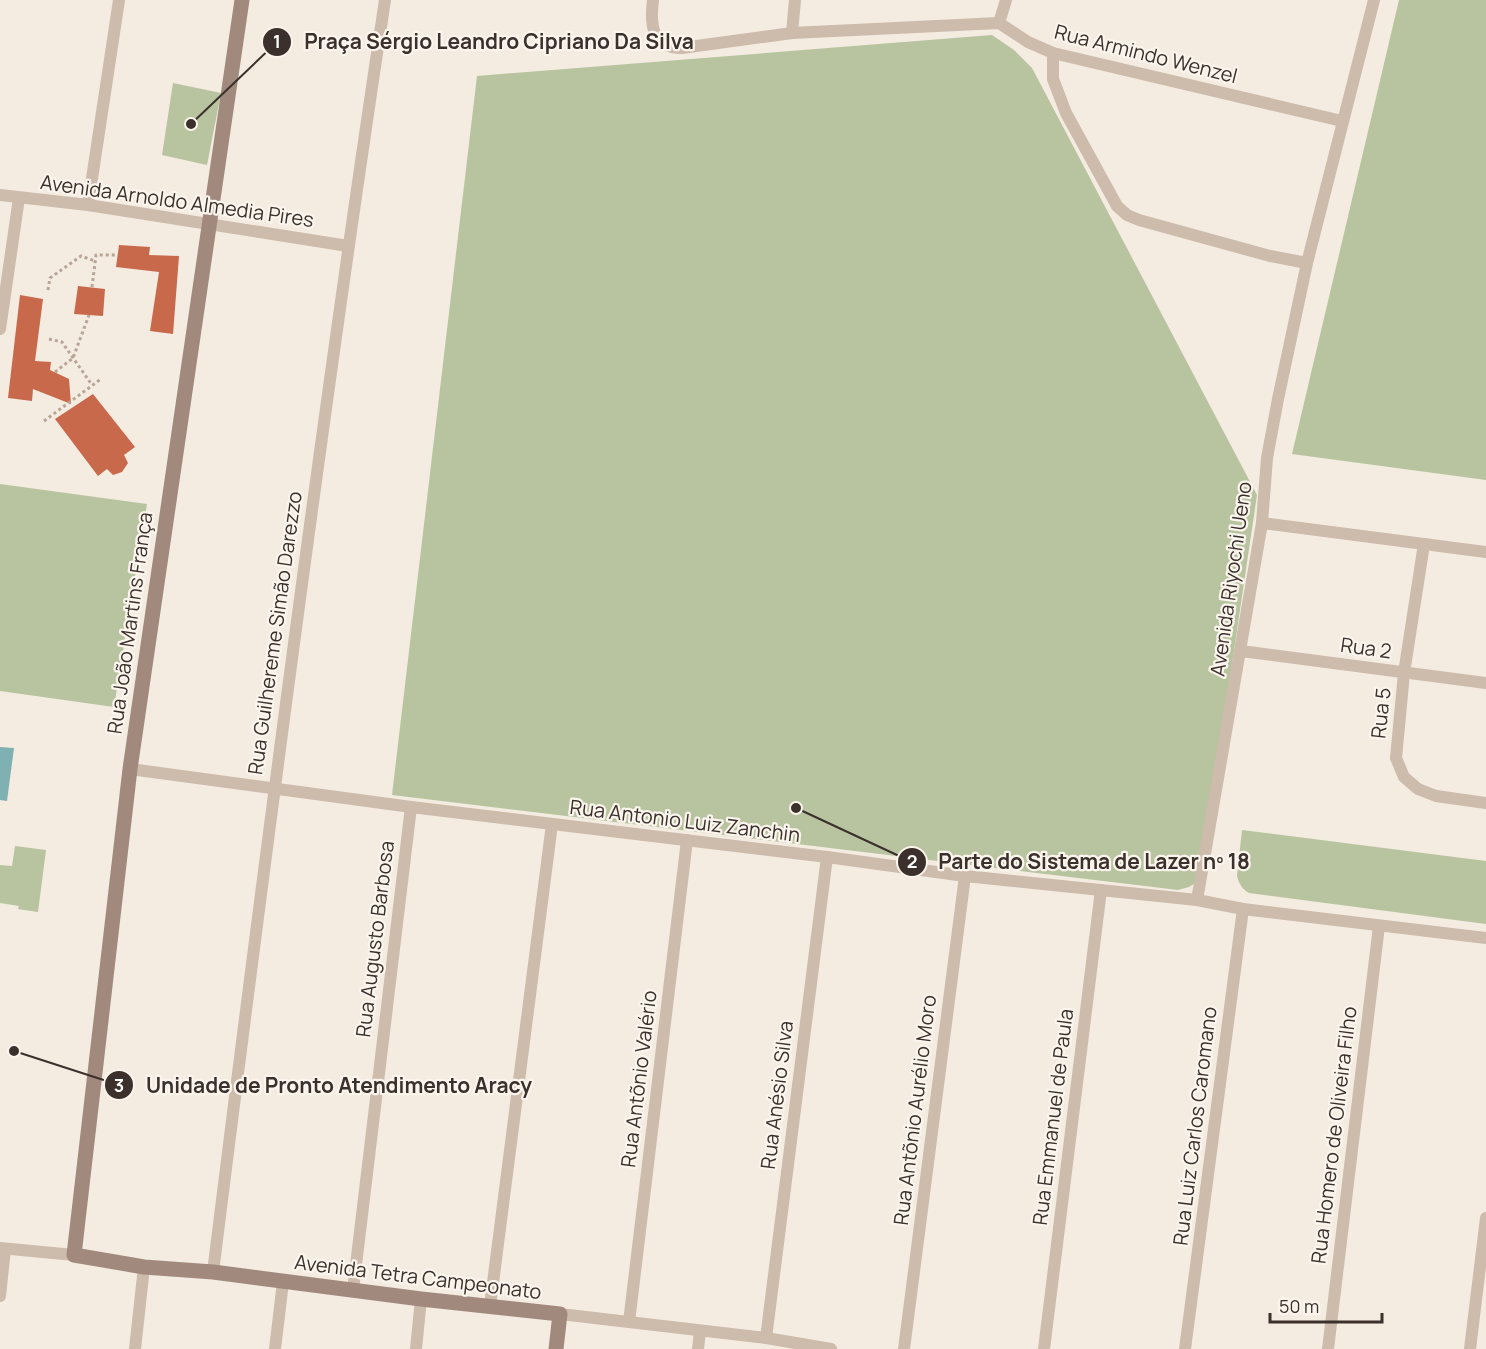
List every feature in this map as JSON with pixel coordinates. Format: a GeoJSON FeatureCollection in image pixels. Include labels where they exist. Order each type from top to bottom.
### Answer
{"type":"FeatureCollection","features":[{"type":"Feature","properties":{"kind":"main road","name":"Rua João Martins França"},"geometry":{"type":"LineString","coordinates":[[74,1255],[130,769],[242,0]]}},
{"type":"Feature","properties":{"kind":"main road","name":"Avenida Tetra Campeonato"},"geometry":{"type":"LineString","coordinates":[[74,1255],[144,1267],[213,1272],[421,1299],[560,1314]]}},
{"type":"Feature","properties":{"kind":"main road"},"geometry":{"type":"LineString","coordinates":[[556,1349],[560,1314]]}},
{"type":"Feature","properties":{"kind":"street"},"geometry":{"type":"LineString","coordinates":[[88,205],[119,0]]}},
{"type":"Feature","properties":{"kind":"street","name":"Rua Guilhereme Simão Darezzo"},"geometry":{"type":"LineString","coordinates":[[213,1272],[274,788],[348,246],[385,0]]}},
{"type":"Feature","properties":{"kind":"street"},"geometry":{"type":"LineString","coordinates":[[653,0],[651,26],[661,41],[677,48],[792,33],[885,30],[999,22],[1006,0]]}},
{"type":"Feature","properties":{"kind":"street"},"geometry":{"type":"LineString","coordinates":[[792,33],[795,0]]}},
{"type":"Feature","properties":{"kind":"street","name":"Avenida Riyochi Ueno"},"geometry":{"type":"LineString","coordinates":[[1197,900],[1263,523],[1267,458],[1307,263],[1374,0]]}},
{"type":"Feature","properties":{"kind":"street","name":"Rua Armindo Wenzel"},"geometry":{"type":"LineString","coordinates":[[999,22],[1028,42],[1053,53],[1342,121]]}},
{"type":"Feature","properties":{"kind":"street"},"geometry":{"type":"LineString","coordinates":[[1053,53],[1053,79],[1057,94],[1076,132],[1122,211],[1139,220],[1270,256],[1307,263]]}},
{"type":"Feature","properties":{"kind":"street","name":"Avenida Arnoldo Almedia Pires"},"geometry":{"type":"LineString","coordinates":[[0,195],[88,205],[348,246]]}},
{"type":"Feature","properties":{"kind":"street"},"geometry":{"type":"LineString","coordinates":[[0,329],[19,198]]}},
{"type":"Feature","properties":{"kind":"street"},"geometry":{"type":"LineString","coordinates":[[1263,523],[1486,552]]}},
{"type":"Feature","properties":{"kind":"street","name":"Rua 5"},"geometry":{"type":"LineString","coordinates":[[1424,544],[1404,673],[1396,758],[1404,777],[1418,789],[1436,796],[1486,803]]}},
{"type":"Feature","properties":{"kind":"street","name":"Rua 2"},"geometry":{"type":"LineString","coordinates":[[1241,651],[1486,683]]}},
{"type":"Feature","properties":{"kind":"street","name":"Rua Antonio Luiz Zanchin"},"geometry":{"type":"LineString","coordinates":[[130,769],[411,807],[965,876],[1197,900],[1243,909],[1486,938]]}},
{"type":"Feature","properties":{"kind":"street","name":"Rua Augusto Barbosa"},"geometry":{"type":"LineString","coordinates":[[353,1290],[411,807]]}},
{"type":"Feature","properties":{"kind":"street"},"geometry":{"type":"LineString","coordinates":[[490,1306],[552,824]]}},
{"type":"Feature","properties":{"kind":"street","name":"Rua Antõnio Valério"},"geometry":{"type":"LineString","coordinates":[[629,1322],[687,840]]}},
{"type":"Feature","properties":{"kind":"street","name":"Rua Anésio Silva"},"geometry":{"type":"LineString","coordinates":[[766,1338],[827,857]]}},
{"type":"Feature","properties":{"kind":"street","name":"Rua Antõnio Aurélio Moro"},"geometry":{"type":"LineString","coordinates":[[904,1349],[965,876]]}},
{"type":"Feature","properties":{"kind":"street","name":"Rua Emmanuel de Paula"},"geometry":{"type":"LineString","coordinates":[[1044,1349],[1101,890]]}},
{"type":"Feature","properties":{"kind":"street","name":"Rua Luiz Carlos Caromano"},"geometry":{"type":"LineString","coordinates":[[1185,1349],[1243,909]]}},
{"type":"Feature","properties":{"kind":"street","name":"Rua Homero de Oliveira Filho"},"geometry":{"type":"LineString","coordinates":[[1328,1349],[1379,926]]}},
{"type":"Feature","properties":{"kind":"street"},"geometry":{"type":"LineString","coordinates":[[1470,1349],[1486,1218]]}},
{"type":"Feature","properties":{"kind":"street"},"geometry":{"type":"LineString","coordinates":[[0,1296],[3,1249]]}},
{"type":"Feature","properties":{"kind":"street","name":"Avenida Tetra Campeonato"},"geometry":{"type":"LineString","coordinates":[[3,1249],[74,1255]]}},
{"type":"Feature","properties":{"kind":"street"},"geometry":{"type":"LineString","coordinates":[[135,1349],[144,1267]]}},
{"type":"Feature","properties":{"kind":"street"},"geometry":{"type":"LineString","coordinates":[[275,1349],[283,1282]]}},
{"type":"Feature","properties":{"kind":"street"},"geometry":{"type":"LineString","coordinates":[[416,1349],[421,1299]]}},
{"type":"Feature","properties":{"kind":"street","name":"Avenida Tetra Campeonato"},"geometry":{"type":"LineString","coordinates":[[560,1314],[766,1338],[831,1349]]}},
{"type":"Feature","properties":{"kind":"street"},"geometry":{"type":"LineString","coordinates":[[698,1349],[700,1331]]}},
{"type":"Feature","properties":{"kind":"path"},"geometry":{"type":"LineString","coordinates":[[92,287],[96,255],[117,255]]}},
{"type":"Feature","properties":{"kind":"path"},"geometry":{"type":"LineString","coordinates":[[48,290],[51,278],[81,256],[95,261]]}},
{"type":"Feature","properties":{"kind":"path"},"geometry":{"type":"LineString","coordinates":[[55,372],[73,358],[89,315]]}},
{"type":"Feature","properties":{"kind":"path"},"geometry":{"type":"LineString","coordinates":[[49,339],[62,342],[92,385]]}},
{"type":"Feature","properties":{"kind":"path"},"geometry":{"type":"LineString","coordinates":[[44,421],[101,378]]}},
{"type":"Feature","properties":{"kind":"green space"},"geometry":{"type":"Polygon","coordinates":[[[1399,0],[1486,0],[1486,480],[1292,454],[1399,0]]]}},
{"type":"Feature","properties":{"kind":"green space"},"geometry":{"type":"Polygon","coordinates":[[[992,35],[1014,50],[1032,68],[1257,495],[1200,880],[1189,887],[1178,890],[392,795],[477,76],[992,35]]]}},
{"type":"Feature","properties":{"kind":"green space"},"geometry":{"type":"Polygon","coordinates":[[[173,83],[221,93],[207,165],[162,155],[173,83]]]}},
{"type":"Feature","properties":{"kind":"green space"},"geometry":{"type":"Polygon","coordinates":[[[0,484],[147,504],[114,707],[0,691],[0,484]]]}},
{"type":"Feature","properties":{"kind":"green space"},"geometry":{"type":"Polygon","coordinates":[[[1242,830],[1486,861],[1486,924],[1249,893],[1241,886],[1237,876],[1242,830]]]}},
{"type":"Feature","properties":{"kind":"green space"},"geometry":{"type":"Polygon","coordinates":[[[15,846],[46,850],[38,912],[0,903],[0,865],[12,866],[15,846]]]}},
{"type":"Feature","properties":{"kind":"water"},"geometry":{"type":"Polygon","coordinates":[[[0,747],[14,748],[7,801],[0,800],[0,747]]]}},
{"type":"Feature","properties":{"kind":"building"},"geometry":{"type":"Polygon","coordinates":[[[119,245],[150,247],[149,255],[179,256],[173,334],[150,331],[159,272],[116,267],[119,245]]]}},
{"type":"Feature","properties":{"kind":"building"},"geometry":{"type":"Polygon","coordinates":[[[78,286],[105,289],[103,316],[74,314],[78,286]]]}},
{"type":"Feature","properties":{"kind":"building"},"geometry":{"type":"Polygon","coordinates":[[[20,295],[43,299],[35,361],[51,362],[50,370],[69,379],[71,404],[33,389],[32,401],[8,398],[20,295]]]}},
{"type":"Feature","properties":{"kind":"building"},"geometry":{"type":"Polygon","coordinates":[[[93,394],[135,447],[124,455],[128,463],[122,472],[113,475],[107,469],[98,476],[55,419],[93,394]]]}},
{"type":"Feature","properties":{"kind":"place","name":"Praça Sérgio Leandro Cipriano Da Silva"},"geometry":{"type":"Point","coordinates":[191,124]}},
{"type":"Feature","properties":{"kind":"place","name":"Parte do Sistema de Lazer nº 18"},"geometry":{"type":"Point","coordinates":[796,808]}},
{"type":"Feature","properties":{"kind":"place","name":"Unidade de Pronto Atendimento Aracy"},"geometry":{"type":"Point","coordinates":[14,1051]}}]}
